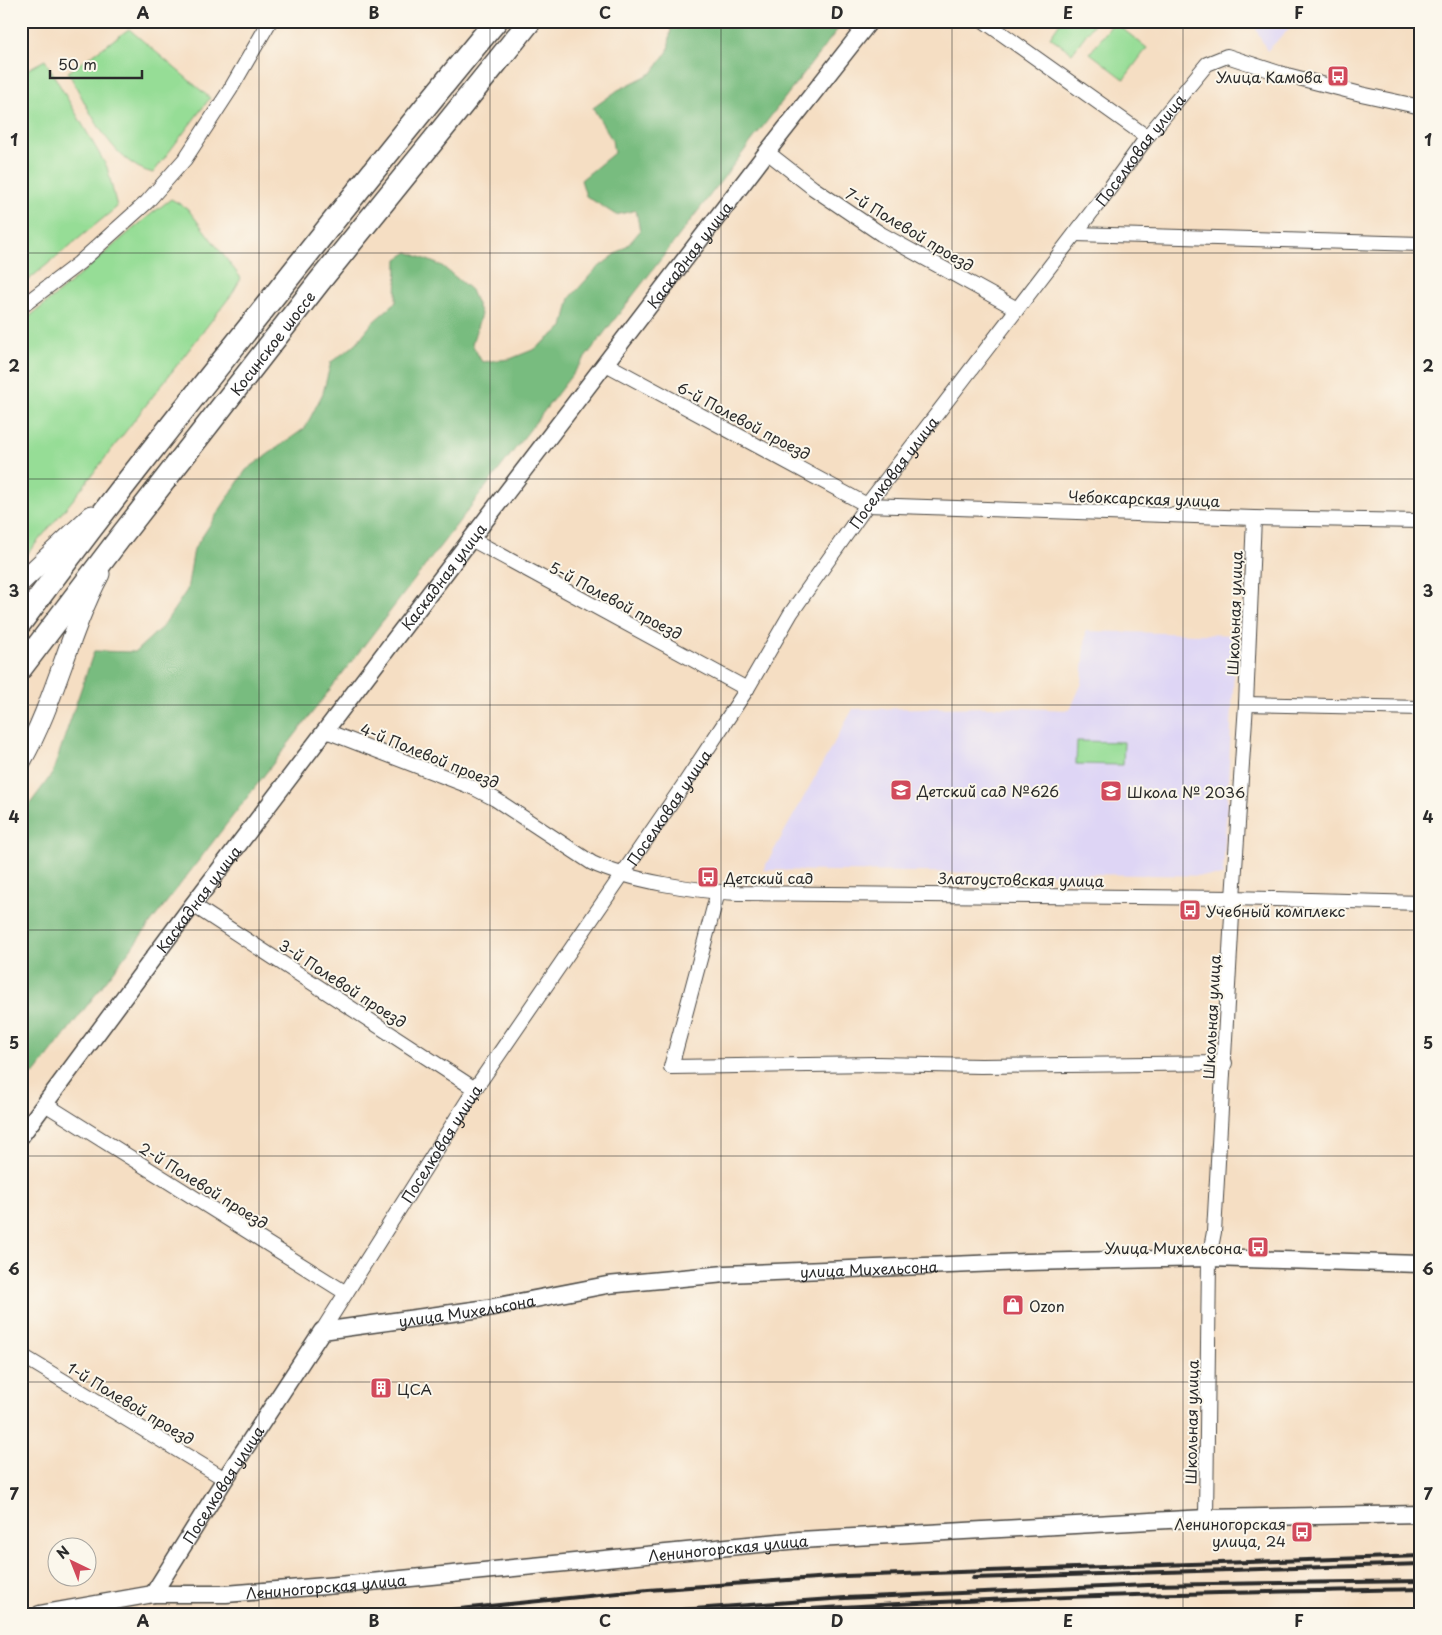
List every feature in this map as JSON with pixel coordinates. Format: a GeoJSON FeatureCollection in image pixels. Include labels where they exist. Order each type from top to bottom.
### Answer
{"type":"FeatureCollection","features":[{"type":"Feature","properties":{"kind":"highway","name":"Косинское шоссе"},"geometry":{"type":"LineString","coordinates":[[21,622],[146,458],[432,97],[496,21]]}},
{"type":"Feature","properties":{"kind":"highway","name":"Косинское шоссе"},"geometry":{"type":"LineString","coordinates":[[21,668],[314,289],[530,21]]}},
{"type":"Feature","properties":{"kind":"main road"},"geometry":{"type":"LineString","coordinates":[[21,582],[92,515],[146,458]]}},
{"type":"Feature","properties":{"kind":"main road"},"geometry":{"type":"LineString","coordinates":[[21,762],[43,720],[84,609],[98,577],[122,535]]}},
{"type":"Feature","properties":{"kind":"street"},"geometry":{"type":"LineString","coordinates":[[21,307],[80,263],[147,202],[185,159],[230,90],[270,21]]}},
{"type":"Feature","properties":{"kind":"street","name":"Каскадная улица"},"geometry":{"type":"LineString","coordinates":[[22,1134],[471,539],[767,152],[870,21]]}},
{"type":"Feature","properties":{"kind":"street"},"geometry":{"type":"LineString","coordinates":[[984,21],[1147,137]]}},
{"type":"Feature","properties":{"kind":"street","name":"Поселковая улица"},"geometry":{"type":"LineString","coordinates":[[153,1594],[475,1089],[685,783],[746,689],[791,614],[866,505],[1075,234],[1147,137],[1207,64],[1227,56],[1279,73],[1421,107]]}},
{"type":"Feature","properties":{"kind":"street","name":"7-й Полевой проезд"},"geometry":{"type":"LineString","coordinates":[[767,152],[828,198],[881,234],[1017,309]]}},
{"type":"Feature","properties":{"kind":"street"},"geometry":{"type":"LineString","coordinates":[[1075,234],[1421,244]]}},
{"type":"Feature","properties":{"kind":"street","name":"6-й Полевой проезд"},"geometry":{"type":"LineString","coordinates":[[606,364],[866,505]]}},
{"type":"Feature","properties":{"kind":"street","name":"Чебоксарская улица"},"geometry":{"type":"LineString","coordinates":[[866,505],[1254,518],[1421,520]]}},
{"type":"Feature","properties":{"kind":"street","name":"Школьная улица"},"geometry":{"type":"LineString","coordinates":[[1206,1518],[1209,1258],[1214,1232],[1225,1063],[1233,898],[1246,704],[1254,518]]}},
{"type":"Feature","properties":{"kind":"street","name":"5-й Полевой проезд"},"geometry":{"type":"LineString","coordinates":[[471,539],[746,689]]}},
{"type":"Feature","properties":{"kind":"street"},"geometry":{"type":"LineString","coordinates":[[1246,704],[1421,708]]}},
{"type":"Feature","properties":{"kind":"street","name":"4-й Полевой проезд"},"geometry":{"type":"LineString","coordinates":[[326,731],[474,788],[495,799],[592,862],[607,870],[622,874]]}},
{"type":"Feature","properties":{"kind":"street","name":"Златоустовская улица"},"geometry":{"type":"LineString","coordinates":[[622,874],[718,892],[1233,898],[1421,903]]}},
{"type":"Feature","properties":{"kind":"street"},"geometry":{"type":"LineString","coordinates":[[718,892],[671,1067],[877,1064],[981,1066],[1225,1063]]}},
{"type":"Feature","properties":{"kind":"street","name":"3-й Полевой проезд"},"geometry":{"type":"LineString","coordinates":[[193,905],[475,1089]]}},
{"type":"Feature","properties":{"kind":"street","name":"2-й Полевой проезд"},"geometry":{"type":"LineString","coordinates":[[45,1104],[346,1293]]}},
{"type":"Feature","properties":{"kind":"street","name":"улица Михельсона"},"geometry":{"type":"LineString","coordinates":[[322,1330],[488,1308],[607,1285],[725,1274],[1026,1262],[1209,1258],[1421,1264]]}},
{"type":"Feature","properties":{"kind":"street","name":"1-й Полевой проезд"},"geometry":{"type":"LineString","coordinates":[[21,1355],[225,1479]]}},
{"type":"Feature","properties":{"kind":"street","name":"Лениногорская улица"},"geometry":{"type":"LineString","coordinates":[[40,1614],[153,1594],[226,1594],[350,1584],[799,1540],[1206,1518],[1421,1514]]}},
{"type":"Feature","properties":{"kind":"shaded area"},"geometry":{"type":"Polygon","coordinates":[[[1252,21],[1297,21],[1267,51],[1252,21]]]}},
{"type":"Feature","properties":{"kind":"shaded area","name":"Школа № 2036"},"geometry":{"type":"Polygon","coordinates":[[[1086,631],[1236,635],[1223,876],[763,870],[853,709],[997,707],[1070,710],[1082,683],[1086,631]]]}},
{"type":"Feature","properties":{"kind":"green space"},"geometry":{"type":"Polygon","coordinates":[[[672,21],[844,21],[36,1072],[21,1081],[21,816],[52,774],[94,651],[135,652],[163,626],[187,590],[194,549],[246,470],[305,428],[323,393],[331,362],[355,345],[373,322],[396,302],[397,259],[408,252],[442,266],[471,290],[481,314],[472,344],[482,362],[510,359],[535,349],[563,327],[570,298],[595,270],[629,244],[640,231],[636,210],[616,215],[586,196],[581,180],[614,153],[612,140],[593,108],[618,90],[652,73],[668,51],[672,21]]]}},
{"type":"Feature","properties":{"kind":"green space"},"geometry":{"type":"Polygon","coordinates":[[[1061,21],[1096,21],[1072,53],[1050,37],[1061,21]]]}},
{"type":"Feature","properties":{"kind":"green space"},"geometry":{"type":"Polygon","coordinates":[[[1114,22],[1147,48],[1124,79],[1090,53],[1114,22]]]}},
{"type":"Feature","properties":{"kind":"green space"},"geometry":{"type":"Polygon","coordinates":[[[129,29],[210,98],[153,173],[138,167],[113,146],[102,132],[68,72],[129,29]]]}},
{"type":"Feature","properties":{"kind":"green space"},"geometry":{"type":"Polygon","coordinates":[[[45,60],[107,167],[117,207],[21,286],[21,73],[45,60]]]}},
{"type":"Feature","properties":{"kind":"green space"},"geometry":{"type":"Polygon","coordinates":[[[171,199],[187,208],[241,278],[232,294],[71,502],[21,561],[21,323],[171,199]]]}},
{"type":"Feature","properties":{"kind":"green space"},"geometry":{"type":"Polygon","coordinates":[[[1077,741],[1124,742],[1123,765],[1076,764],[1077,741]]]}},
{"type":"Feature","properties":{"kind":"railway"},"geometry":{"type":"LineString","coordinates":[[411,1614],[648,1590],[845,1576],[1421,1556]]}},
{"type":"Feature","properties":{"kind":"railway"},"geometry":{"type":"LineString","coordinates":[[973,1578],[1421,1564]]}},
{"type":"Feature","properties":{"kind":"railway"},"geometry":{"type":"LineString","coordinates":[[625,1614],[845,1598],[1148,1585],[1421,1581]]}},
{"type":"Feature","properties":{"kind":"railway"},"geometry":{"type":"LineString","coordinates":[[737,1614],[908,1603],[1164,1594],[1421,1589]]}},
{"type":"Feature","properties":{"kind":"place","name":"Улица Камова"},"geometry":{"type":"Point","coordinates":[1338,76]}},
{"type":"Feature","properties":{"kind":"place","name":"Детский сад №626"},"geometry":{"type":"Point","coordinates":[901,790]}},
{"type":"Feature","properties":{"kind":"place","name":"Школа № 2036"},"geometry":{"type":"Point","coordinates":[1111,791]}},
{"type":"Feature","properties":{"kind":"place","name":"Детский сад"},"geometry":{"type":"Point","coordinates":[708,877]}},
{"type":"Feature","properties":{"kind":"place","name":"Учебный комплекс"},"geometry":{"type":"Point","coordinates":[1190,910]}},
{"type":"Feature","properties":{"kind":"place","name":"Улица Михельсона"},"geometry":{"type":"Point","coordinates":[1258,1247]}},
{"type":"Feature","properties":{"kind":"place","name":"Ozon"},"geometry":{"type":"Point","coordinates":[1013,1305]}},
{"type":"Feature","properties":{"kind":"place","name":"ЦСА"},"geometry":{"type":"Point","coordinates":[381,1388]}},
{"type":"Feature","properties":{"kind":"place","name":"Лениногорская улица, 24"},"geometry":{"type":"Point","coordinates":[1302,1532]}}]}
